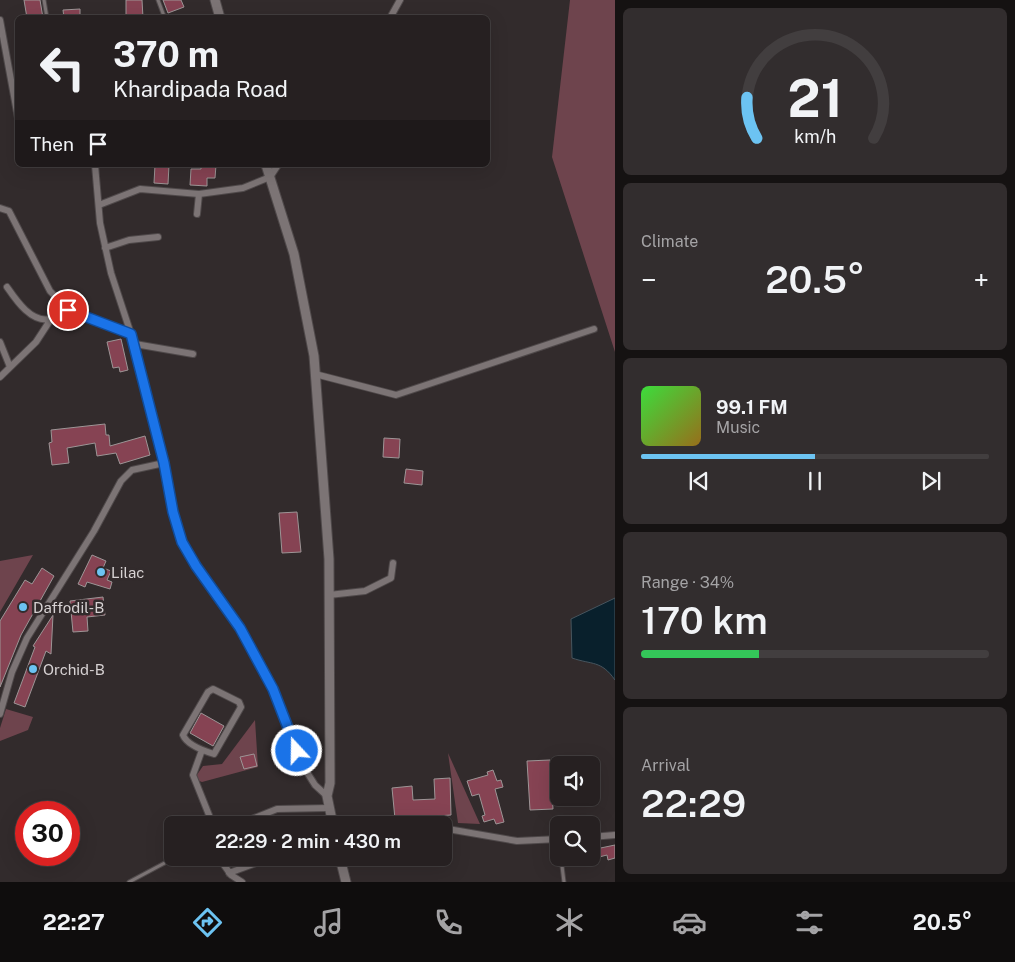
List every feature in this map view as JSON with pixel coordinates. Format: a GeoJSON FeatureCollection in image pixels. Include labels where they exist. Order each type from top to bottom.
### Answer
{"type":"FeatureCollection","features":[{"type":"Feature","properties":{"kind":"street"},"geometry":{"type":"LineString","coordinates":[[215,0],[219,15]]}},
{"type":"Feature","properties":{"kind":"street"},"geometry":{"type":"LineString","coordinates":[[392,15],[400,0]]}},
{"type":"Feature","properties":{"kind":"street"},"geometry":{"type":"LineString","coordinates":[[0,20],[15,102]]}},
{"type":"Feature","properties":{"kind":"street"},"geometry":{"type":"LineString","coordinates":[[95,167],[105,248],[113,281],[135,344],[154,431],[164,463],[173,512],[182,542],[196,566],[240,628],[273,689],[303,766],[315,785],[327,796]]}},
{"type":"Feature","properties":{"kind":"street"},"geometry":{"type":"LineString","coordinates":[[267,167],[294,254],[314,356],[329,559],[330,783],[327,796],[331,816]]}},
{"type":"Feature","properties":{"kind":"street"},"geometry":{"type":"LineString","coordinates":[[99,204],[140,189],[199,194],[243,188],[270,178],[277,167]]}},
{"type":"Feature","properties":{"kind":"street"},"geometry":{"type":"LineString","coordinates":[[197,214],[199,194]]}},
{"type":"Feature","properties":{"kind":"street"},"geometry":{"type":"LineString","coordinates":[[0,208],[9,211],[50,291],[68,310],[131,334]]}},
{"type":"Feature","properties":{"kind":"street"},"geometry":{"type":"LineString","coordinates":[[105,248],[129,240],[158,236]]}},
{"type":"Feature","properties":{"kind":"street"},"geometry":{"type":"LineString","coordinates":[[7,287],[34,316],[51,319]]}},
{"type":"Feature","properties":{"kind":"street"},"geometry":{"type":"LineString","coordinates":[[0,377],[36,342],[51,319],[68,310]]}},
{"type":"Feature","properties":{"kind":"street"},"geometry":{"type":"LineString","coordinates":[[315,374],[396,396],[594,329],[580,334]]}},
{"type":"Feature","properties":{"kind":"street"},"geometry":{"type":"LineString","coordinates":[[0,342],[10,367]]}},
{"type":"Feature","properties":{"kind":"street"},"geometry":{"type":"LineString","coordinates":[[135,344],[193,354]]}},
{"type":"Feature","properties":{"kind":"street"},"geometry":{"type":"LineString","coordinates":[[0,714],[12,672],[27,638],[94,531],[121,481],[132,470],[164,463]]}},
{"type":"Feature","properties":{"kind":"street"},"geometry":{"type":"LineString","coordinates":[[329,595],[365,591],[391,578],[393,563]]}},
{"type":"Feature","properties":{"kind":"street"},"geometry":{"type":"LineString","coordinates":[[213,689],[239,702],[241,707],[217,753],[214,754],[202,750],[185,739],[183,735],[208,692],[213,689]]}},
{"type":"Feature","properties":{"kind":"street"},"geometry":{"type":"LineString","coordinates":[[202,750],[193,775],[209,816]]}},
{"type":"Feature","properties":{"kind":"street"},"geometry":{"type":"LineString","coordinates":[[259,816],[276,809],[329,808]]}},
{"type":"Feature","properties":{"kind":"street"},"geometry":{"type":"LineString","coordinates":[[452,830],[517,841],[550,839]]}},
{"type":"Feature","properties":{"kind":"street"},"geometry":{"type":"LineString","coordinates":[[600,837],[615,836]]}},
{"type":"Feature","properties":{"kind":"street"},"geometry":{"type":"LineString","coordinates":[[224,866],[229,873],[242,882]]}},
{"type":"Feature","properties":{"kind":"street"},"geometry":{"type":"LineString","coordinates":[[229,873],[248,866]]}},
{"type":"Feature","properties":{"kind":"street"},"geometry":{"type":"LineString","coordinates":[[342,866],[346,882]]}},
{"type":"Feature","properties":{"kind":"lane"},"geometry":{"type":"LineString","coordinates":[[44,0],[46,15]]}},
{"type":"Feature","properties":{"kind":"lane"},"geometry":{"type":"LineString","coordinates":[[158,0],[164,15]]}},
{"type":"Feature","properties":{"kind":"lane"},"geometry":{"type":"LineString","coordinates":[[129,882],[164,863]]}},
{"type":"Feature","properties":{"kind":"lane"},"geometry":{"type":"LineString","coordinates":[[562,866],[564,882]]}},
{"type":"Feature","properties":{"kind":"shaded area"},"geometry":{"type":"Polygon","coordinates":[[[570,0],[615,0],[615,352],[552,157],[570,0]]]}},
{"type":"Feature","properties":{"kind":"shaded area"},"geometry":{"type":"Polygon","coordinates":[[[33,555],[0,612],[0,561],[33,555]]]}},
{"type":"Feature","properties":{"kind":"shaded area"},"geometry":{"type":"Polygon","coordinates":[[[6,709],[33,717],[28,730],[0,741],[0,728],[6,709]]]}},
{"type":"Feature","properties":{"kind":"shaded area"},"geometry":{"type":"Polygon","coordinates":[[[255,720],[258,767],[202,782],[194,779],[203,766],[222,764],[255,720]]]}},
{"type":"Feature","properties":{"kind":"shaded area"},"geometry":{"type":"Polygon","coordinates":[[[448,753],[480,824],[458,823],[448,753]]]}},
{"type":"Feature","properties":{"kind":"water"},"geometry":{"type":"Polygon","coordinates":[[[615,598],[615,680],[601,666],[572,658],[571,619],[615,598]]]}},
{"type":"Feature","properties":{"kind":"building"},"geometry":{"type":"Polygon","coordinates":[[[24,0],[40,0],[42,15],[26,15],[24,0]]]}},
{"type":"Feature","properties":{"kind":"building"},"geometry":{"type":"Polygon","coordinates":[[[126,0],[142,0],[143,15],[126,15],[126,0]]]}},
{"type":"Feature","properties":{"kind":"building"},"geometry":{"type":"Polygon","coordinates":[[[163,0],[181,0],[184,7],[168,13],[163,0]]]}},
{"type":"Feature","properties":{"kind":"building"},"geometry":{"type":"Polygon","coordinates":[[[80,9],[80,15],[64,15],[63,10],[80,9]]]}},
{"type":"Feature","properties":{"kind":"building"},"geometry":{"type":"Polygon","coordinates":[[[155,167],[169,167],[168,184],[154,183],[155,167]]]}},
{"type":"Feature","properties":{"kind":"building"},"geometry":{"type":"Polygon","coordinates":[[[201,167],[216,167],[215,178],[207,178],[207,186],[190,185],[191,169],[201,169],[201,167]]]}},
{"type":"Feature","properties":{"kind":"building"},"geometry":{"type":"Polygon","coordinates":[[[121,339],[128,370],[120,372],[119,367],[113,368],[107,342],[121,339]]]}},
{"type":"Feature","properties":{"kind":"building"},"geometry":{"type":"Polygon","coordinates":[[[105,424],[110,446],[145,436],[150,455],[120,464],[116,453],[97,456],[95,443],[67,448],[69,463],[52,465],[49,443],[52,442],[51,430],[105,424]]]}},
{"type":"Feature","properties":{"kind":"building"},"geometry":{"type":"Polygon","coordinates":[[[384,438],[400,439],[399,458],[383,457],[384,438]]]}},
{"type":"Feature","properties":{"kind":"building"},"geometry":{"type":"Polygon","coordinates":[[[406,469],[423,471],[422,485],[404,483],[406,469]]]}},
{"type":"Feature","properties":{"kind":"building"},"geometry":{"type":"Polygon","coordinates":[[[297,512],[301,552],[282,553],[279,513],[297,512]]]}},
{"type":"Feature","properties":{"kind":"building","name":"Lilac"},"geometry":{"type":"Polygon","coordinates":[[[92,555],[106,561],[103,568],[111,571],[107,580],[112,582],[110,589],[87,582],[85,587],[78,584],[92,555]]]}},
{"type":"Feature","properties":{"kind":"building"},"geometry":{"type":"Polygon","coordinates":[[[42,568],[54,576],[21,635],[0,687],[0,621],[25,580],[32,584],[42,568]]]}},
{"type":"Feature","properties":{"kind":"building"},"geometry":{"type":"Polygon","coordinates":[[[103,597],[105,615],[87,617],[88,631],[73,632],[70,601],[103,597]]]}},
{"type":"Feature","properties":{"kind":"building"},"geometry":{"type":"Polygon","coordinates":[[[53,615],[51,654],[46,651],[25,707],[14,703],[35,647],[33,646],[53,615]]]}},
{"type":"Feature","properties":{"kind":"building"},"geometry":{"type":"Polygon","coordinates":[[[201,713],[224,726],[213,746],[190,733],[201,713]]]}},
{"type":"Feature","properties":{"kind":"building"},"geometry":{"type":"Polygon","coordinates":[[[254,754],[257,766],[244,769],[240,757],[254,754]]]}},
{"type":"Feature","properties":{"kind":"building"},"geometry":{"type":"Polygon","coordinates":[[[550,760],[550,806],[553,806],[553,809],[530,810],[527,761],[550,760]]]}},
{"type":"Feature","properties":{"kind":"building"},"geometry":{"type":"Polygon","coordinates":[[[493,770],[497,781],[501,780],[503,787],[495,789],[504,822],[496,824],[494,819],[484,822],[482,816],[485,815],[479,794],[472,796],[467,781],[488,775],[487,772],[493,770]]]}},
{"type":"Feature","properties":{"kind":"building"},"geometry":{"type":"Polygon","coordinates":[[[450,778],[451,815],[395,816],[392,788],[412,786],[413,800],[435,799],[434,779],[450,778]]]}},
{"type":"Feature","properties":{"kind":"building"},"geometry":{"type":"Polygon","coordinates":[[[615,845],[615,858],[608,860],[607,855],[600,857],[600,848],[615,845]]]}},
{"type":"Feature","properties":{"kind":"place","name":"Lilac"},"geometry":{"type":"Point","coordinates":[101,572]}},
{"type":"Feature","properties":{"kind":"place","name":"Daffodil-B"},"geometry":{"type":"Point","coordinates":[23,607]}},
{"type":"Feature","properties":{"kind":"place","name":"Orchid-B"},"geometry":{"type":"Point","coordinates":[33,669]}},
{"type":"Feature","properties":{"kind":"route"},"geometry":{"type":"LineString","coordinates":[[68,310],[116,330],[131,334],[135,344],[135,352],[154,431],[164,463],[173,512],[182,542],[196,566],[217,592],[240,628],[273,689],[297,751]]}}]}
